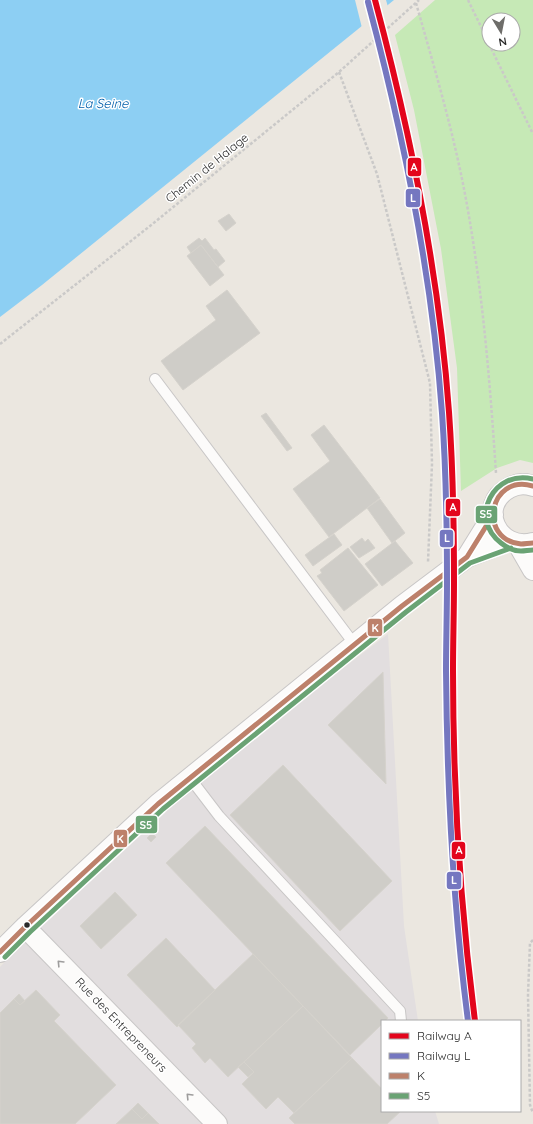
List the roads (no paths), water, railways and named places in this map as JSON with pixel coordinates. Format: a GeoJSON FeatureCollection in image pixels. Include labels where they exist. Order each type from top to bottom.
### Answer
{"type":"FeatureCollection","features":[{"type":"Feature","properties":{"kind":"street"},"geometry":{"type":"LineString","coordinates":[[467,557],[504,490],[512,486],[522,484],[533,486]]}},
{"type":"Feature","properties":{"kind":"street"},"geometry":{"type":"LineString","coordinates":[[495,506],[494,523],[497,530],[503,537],[520,543],[533,570]]}},
{"type":"Feature","properties":{"kind":"street"},"geometry":{"type":"LineString","coordinates":[[0,952],[158,804],[427,586],[467,557],[520,543]]}},
{"type":"Feature","properties":{"kind":"street","name":"Rue des Entrepreneurs"},"geometry":{"type":"LineString","coordinates":[[25,927],[217,1124]]}},
{"type":"Feature","properties":{"kind":"lane"},"geometry":{"type":"LineString","coordinates":[[155,379],[355,645]]}},
{"type":"Feature","properties":{"kind":"lane"},"geometry":{"type":"LineString","coordinates":[[190,778],[219,816],[400,1011],[401,1020]]}},
{"type":"Feature","properties":{"kind":"water","name":"La Seine"},"geometry":{"type":"Polygon","coordinates":[[[0,0],[394,0],[42,285],[0,317],[0,0]]]}},
{"type":"Feature","properties":{"kind":"rail line","name":"A"},"geometry":{"type":"LineString","coordinates":[[375,0],[412,153],[422,204],[431,256],[444,360],[449,412],[453,497],[453,714],[458,846],[465,934],[475,1020]]}},
{"type":"Feature","properties":{"kind":"rail line","name":"L"},"geometry":{"type":"LineString","coordinates":[[368,2],[405,154],[415,206],[424,257],[437,361],[442,413],[446,498],[446,671],[449,803],[458,934],[468,1020]]}}]}
